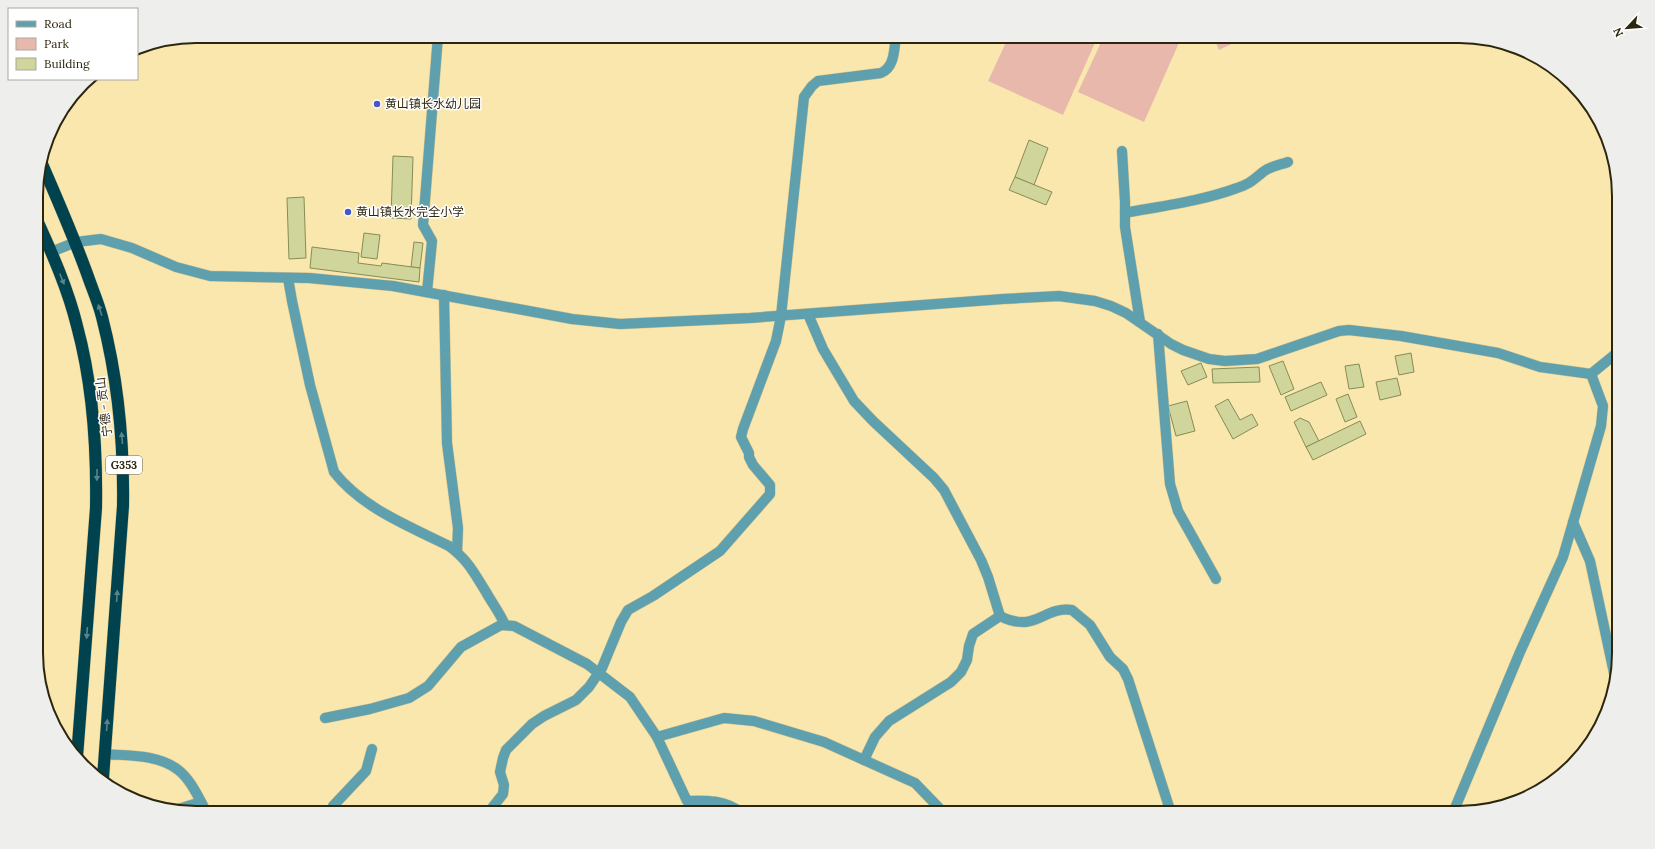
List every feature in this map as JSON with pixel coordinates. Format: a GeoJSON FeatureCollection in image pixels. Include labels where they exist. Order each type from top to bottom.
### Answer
{"type":"FeatureCollection","features":[{"type":"Feature","properties":{"kind":"highway","name":"宁德 - 贡山"},"geometry":{"type":"LineString","coordinates":[[45,171],[76,242],[102,315],[113,366],[120,414],[124,463],[120,557],[103,774]]}},
{"type":"Feature","properties":{"kind":"highway","name":"宁德 - 贡山"},"geometry":{"type":"LineString","coordinates":[[43,234],[65,286],[77,326],[93,413],[97,469],[78,751]]}},
{"type":"Feature","properties":{"kind":"street"},"geometry":{"type":"LineString","coordinates":[[427,292],[432,241],[422,226],[437,43]]}},
{"type":"Feature","properties":{"kind":"street"},"geometry":{"type":"LineString","coordinates":[[494,806],[503,794],[504,785],[500,772],[506,750],[535,721],[576,700],[589,687],[599,673],[621,622],[628,610],[653,596],[720,551],[770,494],[770,485],[753,465],[741,437],[776,341],[781,316],[804,97],[812,86],[818,82],[886,71],[891,65],[895,43]]}},
{"type":"Feature","properties":{"kind":"street"},"geometry":{"type":"LineString","coordinates":[[1122,151],[1126,213],[1125,227],[1140,322]]}},
{"type":"Feature","properties":{"kind":"street"},"geometry":{"type":"LineString","coordinates":[[1126,213],[1202,198],[1237,189],[1251,182],[1270,167],[1288,162]]}},
{"type":"Feature","properties":{"kind":"street"},"geometry":{"type":"LineString","coordinates":[[51,252],[76,242],[101,239],[132,248],[176,267],[210,276],[351,281],[393,286],[572,319],[620,324],[781,316],[1059,296],[1095,301],[1111,306],[1126,313],[1171,344],[1196,355],[1220,360],[1241,361],[1257,359],[1339,331],[1349,330],[1431,341],[1498,354],[1540,367],[1591,374],[1612,357]]}},
{"type":"Feature","properties":{"kind":"street"},"geometry":{"type":"LineString","coordinates":[[288,278],[310,385],[334,472],[340,480],[376,509],[449,546],[457,552],[472,569],[500,613],[505,624]]}},
{"type":"Feature","properties":{"kind":"street"},"geometry":{"type":"LineString","coordinates":[[444,295],[447,443],[458,528],[457,552]]}},
{"type":"Feature","properties":{"kind":"street"},"geometry":{"type":"LineString","coordinates":[[808,314],[823,349],[854,401],[873,422],[934,478],[944,490],[981,560],[1000,616],[1014,622],[1029,622],[1064,609],[1072,610],[1090,626],[1110,657],[1123,669],[1128,679],[1169,806]]}},
{"type":"Feature","properties":{"kind":"street"},"geometry":{"type":"LineString","coordinates":[[1158,334],[1170,484],[1178,510],[1216,579]]}},
{"type":"Feature","properties":{"kind":"street"},"geometry":{"type":"LineString","coordinates":[[1455,806],[1520,652],[1563,557],[1601,426],[1603,406],[1591,374]]}},
{"type":"Feature","properties":{"kind":"street"},"geometry":{"type":"LineString","coordinates":[[1573,522],[1590,561],[1612,663]]}},
{"type":"Feature","properties":{"kind":"street"},"geometry":{"type":"LineString","coordinates":[[864,760],[874,737],[889,721],[957,678],[965,666],[968,646],[973,634],[1000,616]]}},
{"type":"Feature","properties":{"kind":"street"},"geometry":{"type":"LineString","coordinates":[[325,718],[370,709],[413,696],[428,686],[461,646],[488,631],[505,624],[514,626],[535,636],[587,664],[630,697],[657,737],[687,801],[707,800],[722,802],[731,806]]}},
{"type":"Feature","properties":{"kind":"street"},"geometry":{"type":"LineString","coordinates":[[657,737],[724,718],[737,718],[754,721],[824,742],[915,783],[937,806]]}},
{"type":"Feature","properties":{"kind":"street"},"geometry":{"type":"LineString","coordinates":[[333,806],[366,771],[372,749]]}},
{"type":"Feature","properties":{"kind":"street"},"geometry":{"type":"LineString","coordinates":[[105,754],[151,758],[168,763],[178,770],[190,783],[203,806]]}},
{"type":"Feature","properties":{"kind":"street"},"geometry":{"type":"LineString","coordinates":[[188,806],[201,802]]}},
{"type":"Feature","properties":{"kind":"green space"},"geometry":{"type":"Polygon","coordinates":[[[1006,43],[1095,43],[1063,115],[988,81],[1006,43]]]}},
{"type":"Feature","properties":{"kind":"green space"},"geometry":{"type":"Polygon","coordinates":[[[1101,43],[1179,43],[1144,122],[1078,92],[1101,43]]]}},
{"type":"Feature","properties":{"kind":"green space"},"geometry":{"type":"Polygon","coordinates":[[[1216,43],[1234,43],[1219,50],[1216,43]]]}},
{"type":"Feature","properties":{"kind":"building"},"geometry":{"type":"Polygon","coordinates":[[[1029,140],[1048,148],[1034,185],[1015,177],[1029,140]]]}},
{"type":"Feature","properties":{"kind":"building"},"geometry":{"type":"Polygon","coordinates":[[[393,156],[413,157],[411,219],[391,218],[393,156]]]}},
{"type":"Feature","properties":{"kind":"building"},"geometry":{"type":"Polygon","coordinates":[[[1015,177],[1052,192],[1046,205],[1009,190],[1015,177]]]}},
{"type":"Feature","properties":{"kind":"building"},"geometry":{"type":"Polygon","coordinates":[[[304,197],[306,258],[289,259],[287,198],[304,197]]]}},
{"type":"Feature","properties":{"kind":"building"},"geometry":{"type":"Polygon","coordinates":[[[364,233],[380,235],[377,259],[361,257],[364,233]]]}},
{"type":"Feature","properties":{"kind":"building"},"geometry":{"type":"Polygon","coordinates":[[[414,242],[423,243],[420,268],[411,267],[414,242]]]}},
{"type":"Feature","properties":{"kind":"building"},"geometry":{"type":"Polygon","coordinates":[[[312,247],[359,253],[358,263],[381,266],[382,263],[420,268],[419,282],[310,268],[312,247]]]}},
{"type":"Feature","properties":{"kind":"building"},"geometry":{"type":"Polygon","coordinates":[[[1411,353],[1414,372],[1399,375],[1395,356],[1411,353]]]}},
{"type":"Feature","properties":{"kind":"building"},"geometry":{"type":"Polygon","coordinates":[[[1283,361],[1294,389],[1281,395],[1269,366],[1283,361]]]}},
{"type":"Feature","properties":{"kind":"building"},"geometry":{"type":"Polygon","coordinates":[[[1201,363],[1207,377],[1188,385],[1181,371],[1201,363]]]}},
{"type":"Feature","properties":{"kind":"building"},"geometry":{"type":"Polygon","coordinates":[[[1359,364],[1364,387],[1349,389],[1345,366],[1359,364]]]}},
{"type":"Feature","properties":{"kind":"building"},"geometry":{"type":"Polygon","coordinates":[[[1259,367],[1260,382],[1213,383],[1212,369],[1259,367]]]}},
{"type":"Feature","properties":{"kind":"building"},"geometry":{"type":"Polygon","coordinates":[[[1397,378],[1401,395],[1380,400],[1376,382],[1397,378]]]}},
{"type":"Feature","properties":{"kind":"building"},"geometry":{"type":"Polygon","coordinates":[[[1321,382],[1327,395],[1291,411],[1285,397],[1321,382]]]}},
{"type":"Feature","properties":{"kind":"building"},"geometry":{"type":"Polygon","coordinates":[[[1348,394],[1357,417],[1345,422],[1336,399],[1348,394]]]}},
{"type":"Feature","properties":{"kind":"building"},"geometry":{"type":"Polygon","coordinates":[[[1228,399],[1240,420],[1252,414],[1258,425],[1233,439],[1215,406],[1228,399]]]}},
{"type":"Feature","properties":{"kind":"building"},"geometry":{"type":"Polygon","coordinates":[[[1187,401],[1195,431],[1176,436],[1168,406],[1187,401]]]}},
{"type":"Feature","properties":{"kind":"building"},"geometry":{"type":"Polygon","coordinates":[[[1300,418],[1309,422],[1319,441],[1306,447],[1294,422],[1300,418]]]}},
{"type":"Feature","properties":{"kind":"building"},"geometry":{"type":"Polygon","coordinates":[[[1360,421],[1366,434],[1313,460],[1306,447],[1360,421]]]}},
{"type":"Feature","properties":{"kind":"place","name":"黄山镇长水幼儿园"},"geometry":{"type":"Point","coordinates":[377,104]}},
{"type":"Feature","properties":{"kind":"place","name":"黄山镇长水完全小学"},"geometry":{"type":"Point","coordinates":[348,212]}}]}
